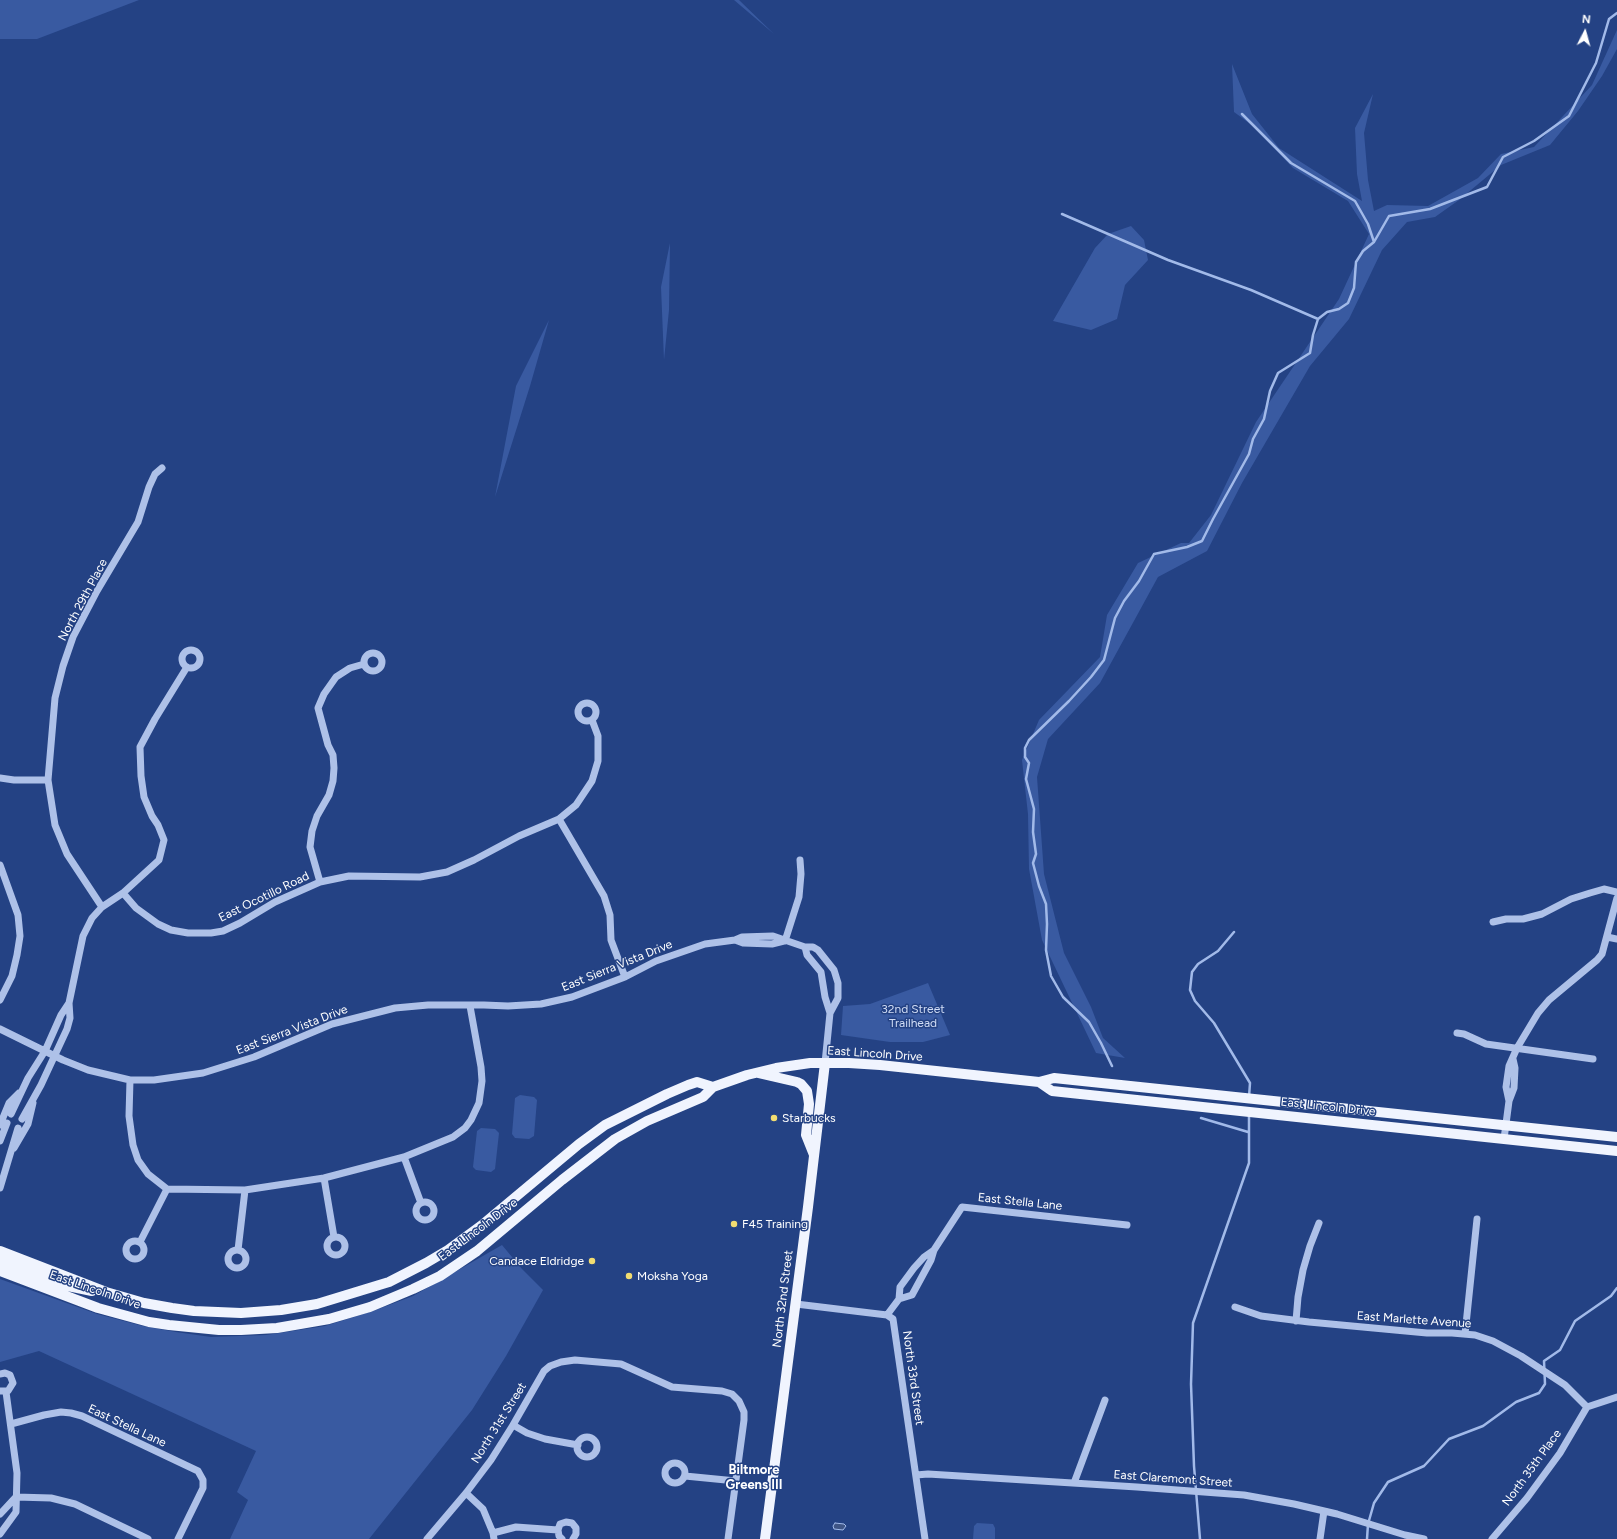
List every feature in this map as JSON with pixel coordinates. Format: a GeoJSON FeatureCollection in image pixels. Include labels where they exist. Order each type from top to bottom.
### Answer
{"type":"FeatureCollection","features":[{"type":"Feature","properties":{"kind":"main road","name":"East Lincoln Drive"},"geometry":{"type":"LineString","coordinates":[[0,1271],[31,1273],[56,1282],[98,1308],[149,1322],[190,1328],[219,1330],[270,1328],[310,1323],[370,1307],[440,1276],[477,1251],[568,1175],[615,1139],[646,1121],[703,1097],[713,1087],[756,1073],[790,1066],[825,1063],[880,1065],[1039,1082],[1054,1078],[1617,1138]]}},
{"type":"Feature","properties":{"kind":"main road","name":"North 32nd Street"},"geometry":{"type":"LineString","coordinates":[[765,1539],[796,1304],[825,1063]]}},
{"type":"Feature","properties":{"kind":"main road"},"geometry":{"type":"LineString","coordinates":[[756,1073],[797,1082],[807,1091],[809,1104],[806,1135],[814,1157]]}},
{"type":"Feature","properties":{"kind":"main road","name":"East Lincoln Drive"},"geometry":{"type":"LineString","coordinates":[[0,1251],[31,1273],[56,1282],[106,1292],[144,1303],[172,1308],[194,1311],[241,1313],[281,1310],[317,1304],[389,1282],[448,1250],[482,1225],[579,1144],[605,1125],[688,1085],[697,1082],[713,1087]]}},
{"type":"Feature","properties":{"kind":"main road","name":"East Lincoln Drive"},"geometry":{"type":"LineString","coordinates":[[1039,1082],[1052,1091],[1617,1151]]}},
{"type":"Feature","properties":{"kind":"main road"},"geometry":{"type":"LineString","coordinates":[[1226,1110],[1228,1097]]}},
{"type":"Feature","properties":{"kind":"main road"},"geometry":{"type":"LineString","coordinates":[[0,1261],[31,1273]]}},
{"type":"Feature","properties":{"kind":"street","name":"North 29th Place"},"geometry":{"type":"LineString","coordinates":[[102,907],[67,854],[55,825],[48,780],[55,698],[63,666],[73,637],[97,591],[138,522],[149,487],[155,474],[162,468]]}},
{"type":"Feature","properties":{"kind":"street"},"geometry":{"type":"LineString","coordinates":[[320,882],[310,847],[312,831],[317,816],[329,795],[333,781],[334,768],[333,755],[328,745],[318,708],[324,694],[336,677],[350,668],[364,664]]}},
{"type":"Feature","properties":{"kind":"street"},"geometry":{"type":"LineString","coordinates":[[22,1119],[55,1056],[70,1018],[69,1003],[83,936],[92,918],[102,907],[123,893],[159,860],[164,840],[144,797],[141,776],[140,747],[154,719],[186,667]]}},
{"type":"Feature","properties":{"kind":"street","name":"East Ocotillo Road"},"geometry":{"type":"LineString","coordinates":[[123,893],[136,908],[158,924],[171,930],[188,933],[211,933],[223,931],[240,923],[274,902],[320,882],[349,876],[420,877],[447,872],[519,836],[559,819],[576,805],[592,781],[598,762],[598,736],[592,720]]}},
{"type":"Feature","properties":{"kind":"street"},"geometry":{"type":"LineString","coordinates":[[0,778],[14,780],[48,780]]}},
{"type":"Feature","properties":{"kind":"street"},"geometry":{"type":"LineString","coordinates":[[559,819],[604,896],[610,916],[611,940],[625,977]]}},
{"type":"Feature","properties":{"kind":"street"},"geometry":{"type":"LineString","coordinates":[[800,860],[801,874],[799,897],[785,940],[805,947],[813,947],[820,952],[834,970],[838,982],[838,998],[830,1013],[825,1063]]}},
{"type":"Feature","properties":{"kind":"street"},"geometry":{"type":"LineString","coordinates":[[0,865],[18,915],[20,936],[12,976],[0,1000]]}},
{"type":"Feature","properties":{"kind":"street"},"geometry":{"type":"LineString","coordinates":[[1493,922],[1506,919],[1523,919],[1542,914],[1571,900],[1590,893],[1604,890],[1617,892]]}},
{"type":"Feature","properties":{"kind":"street"},"geometry":{"type":"LineString","coordinates":[[1504,1139],[1508,1101],[1514,1088],[1515,1068],[1513,1059],[1517,1048],[1538,1013],[1549,1000],[1597,960],[1602,954],[1617,898]]}},
{"type":"Feature","properties":{"kind":"street"},"geometry":{"type":"LineString","coordinates":[[1607,937],[1617,939]]}},
{"type":"Feature","properties":{"kind":"street","name":"East Sierra Vista Drive"},"geometry":{"type":"LineString","coordinates":[[0,1029],[55,1056],[88,1070],[130,1080],[154,1080],[203,1073],[254,1057],[332,1024],[396,1008],[428,1005],[470,1006],[484,1004],[508,1006],[541,1004],[572,997],[625,977],[656,961],[705,944],[735,940],[742,943],[772,944],[785,940]]}},
{"type":"Feature","properties":{"kind":"street"},"geometry":{"type":"LineString","coordinates":[[805,947],[807,955],[821,972],[825,997],[830,1013]]}},
{"type":"Feature","properties":{"kind":"street"},"geometry":{"type":"LineString","coordinates":[[817,966],[826,960]]}},
{"type":"Feature","properties":{"kind":"street"},"geometry":{"type":"LineString","coordinates":[[11,1114],[23,1089],[45,1051],[61,1015],[69,1003]]}},
{"type":"Feature","properties":{"kind":"street"},"geometry":{"type":"LineString","coordinates":[[130,1080],[129,1116],[133,1145],[138,1160],[148,1174],[167,1189],[245,1190],[324,1178],[404,1157],[452,1137],[465,1128],[476,1112],[479,1103],[482,1081],[481,1067],[470,1006]]}},
{"type":"Feature","properties":{"kind":"street"},"geometry":{"type":"LineString","coordinates":[[1457,1033],[1464,1034],[1486,1044],[1593,1059]]}},
{"type":"Feature","properties":{"kind":"street"},"geometry":{"type":"LineString","coordinates":[[0,1141],[9,1103],[23,1089]]}},
{"type":"Feature","properties":{"kind":"street"},"geometry":{"type":"LineString","coordinates":[[11,1152],[20,1140],[28,1124],[35,1095]]}},
{"type":"Feature","properties":{"kind":"street"},"geometry":{"type":"LineString","coordinates":[[0,1188],[18,1128]]}},
{"type":"Feature","properties":{"kind":"street"},"geometry":{"type":"LineString","coordinates":[[404,1157],[421,1203]]}},
{"type":"Feature","properties":{"kind":"street"},"geometry":{"type":"LineString","coordinates":[[324,1178],[334,1237]]}},
{"type":"Feature","properties":{"kind":"street"},"geometry":{"type":"LineString","coordinates":[[140,1242],[167,1189]]}},
{"type":"Feature","properties":{"kind":"street"},"geometry":{"type":"LineString","coordinates":[[238,1250],[245,1190]]}},
{"type":"Feature","properties":{"kind":"street","name":"East Stella Lane"},"geometry":{"type":"LineString","coordinates":[[887,1315],[899,1299],[912,1294],[931,1260],[934,1250],[962,1207],[1127,1225]]}},
{"type":"Feature","properties":{"kind":"street"},"geometry":{"type":"LineString","coordinates":[[1465,1334],[1477,1218]]}},
{"type":"Feature","properties":{"kind":"street"},"geometry":{"type":"LineString","coordinates":[[1296,1321],[1298,1297],[1303,1270],[1319,1223]]}},
{"type":"Feature","properties":{"kind":"street","name":"East Stella Lane"},"geometry":{"type":"LineString","coordinates":[[899,1299],[900,1287],[924,1257],[934,1250]]}},
{"type":"Feature","properties":{"kind":"street"},"geometry":{"type":"LineString","coordinates":[[796,1304],[887,1315]]}},
{"type":"Feature","properties":{"kind":"street","name":"East Marlette Avenue"},"geometry":{"type":"LineString","coordinates":[[1235,1307],[1261,1316],[1296,1321],[1427,1333],[1465,1334],[1493,1341],[1507,1348],[1564,1385],[1587,1407]]}},
{"type":"Feature","properties":{"kind":"street","name":"North 33rd Street"},"geometry":{"type":"LineString","coordinates":[[887,1315],[893,1318],[895,1325],[925,1539]]}},
{"type":"Feature","properties":{"kind":"street","name":"North 31st Street"},"geometry":{"type":"LineString","coordinates":[[427,1539],[466,1493],[491,1460],[540,1378],[550,1366],[561,1362],[575,1360],[621,1364],[672,1387],[722,1391],[732,1394],[739,1401],[744,1412],[744,1420],[728,1539]]}},
{"type":"Feature","properties":{"kind":"street"},"geometry":{"type":"LineString","coordinates":[[0,1374],[8,1374],[13,1381],[11,1389],[3,1391],[11,1424],[17,1474],[16,1512],[0,1534]]}},
{"type":"Feature","properties":{"kind":"street"},"geometry":{"type":"LineString","coordinates":[[1587,1407],[1617,1397]]}},
{"type":"Feature","properties":{"kind":"street"},"geometry":{"type":"LineString","coordinates":[[1074,1483],[1105,1400]]}},
{"type":"Feature","properties":{"kind":"street","name":"North 35th Place"},"geometry":{"type":"LineString","coordinates":[[1492,1539],[1527,1498],[1560,1453],[1587,1407]]}},
{"type":"Feature","properties":{"kind":"street","name":"East Stella Lane"},"geometry":{"type":"LineString","coordinates":[[11,1424],[61,1412],[82,1416],[198,1471],[203,1480],[203,1488],[178,1539]]}},
{"type":"Feature","properties":{"kind":"street"},"geometry":{"type":"LineString","coordinates":[[513,1425],[527,1433],[546,1439],[578,1445]]}},
{"type":"Feature","properties":{"kind":"street","name":"East Claremont Street"},"geometry":{"type":"LineString","coordinates":[[916,1475],[935,1474],[1244,1495],[1324,1511],[1405,1535],[1424,1539]]}},
{"type":"Feature","properties":{"kind":"street"},"geometry":{"type":"LineString","coordinates":[[685,1476],[736,1481]]}},
{"type":"Feature","properties":{"kind":"street"},"geometry":{"type":"LineString","coordinates":[[466,1493],[483,1509],[494,1536],[516,1527],[558,1530]]}},
{"type":"Feature","properties":{"kind":"street"},"geometry":{"type":"LineString","coordinates":[[0,1514],[16,1497],[51,1498],[75,1504],[148,1539]]}},
{"type":"Feature","properties":{"kind":"street"},"geometry":{"type":"LineString","coordinates":[[1320,1539],[1324,1511]]}},
{"type":"Feature","properties":{"kind":"street"},"geometry":{"type":"LineString","coordinates":[[562,1539],[559,1536],[558,1530],[563,1523],[572,1523],[577,1531],[573,1539]]}},
{"type":"Feature","properties":{"kind":"green space"},"geometry":{"type":"Polygon","coordinates":[[[0,0],[139,0],[37,39],[0,39],[0,0]]]}},
{"type":"Feature","properties":{"kind":"green space"},"geometry":{"type":"Polygon","coordinates":[[[734,0],[739,0],[774,34],[734,0]]]}},
{"type":"Feature","properties":{"kind":"green space"},"geometry":{"type":"Polygon","coordinates":[[[1617,30],[1617,49],[1602,76],[1578,111],[1550,145],[1501,165],[1459,200],[1435,217],[1407,222],[1382,250],[1349,319],[1310,366],[1242,483],[1207,551],[1158,577],[1100,683],[1048,739],[1037,777],[1044,874],[1064,953],[1091,1007],[1103,1038],[1125,1058],[1096,1053],[1042,940],[1029,869],[1028,814],[1022,760],[1039,720],[1100,657],[1107,615],[1138,563],[1181,543],[1189,543],[1211,515],[1256,422],[1339,299],[1369,234],[1348,201],[1293,168],[1253,126],[1234,112],[1232,64],[1252,114],[1279,148],[1362,201],[1357,174],[1355,128],[1373,94],[1364,133],[1368,180],[1374,211],[1387,205],[1428,206],[1478,178],[1501,154],[1534,147],[1592,85],[1617,30]]]}},
{"type":"Feature","properties":{"kind":"green space"},"geometry":{"type":"Polygon","coordinates":[[[1131,226],[1144,240],[1148,260],[1125,285],[1117,319],[1091,330],[1053,321],[1095,248],[1108,234],[1131,226]]]}},
{"type":"Feature","properties":{"kind":"green space"},"geometry":{"type":"Polygon","coordinates":[[[670,243],[669,310],[664,360],[661,287],[670,243]]]}},
{"type":"Feature","properties":{"kind":"green space"},"geometry":{"type":"Polygon","coordinates":[[[549,320],[530,386],[495,497],[516,386],[549,320]]]}},
{"type":"Feature","properties":{"kind":"green space","name":"32nd Street Trailhead"},"geometry":{"type":"Polygon","coordinates":[[[928,983],[950,1035],[923,1042],[890,1042],[841,1035],[843,1006],[870,1004],[928,983]]]}},
{"type":"Feature","properties":{"kind":"green space"},"geometry":{"type":"Polygon","coordinates":[[[520,1095],[534,1097],[537,1100],[534,1136],[529,1139],[515,1138],[512,1134],[515,1098],[520,1095]]]}},
{"type":"Feature","properties":{"kind":"green space"},"geometry":{"type":"Polygon","coordinates":[[[481,1128],[495,1129],[499,1133],[495,1169],[491,1172],[476,1170],[473,1167],[477,1131],[481,1128]]]}},
{"type":"Feature","properties":{"kind":"green space"},"geometry":{"type":"Polygon","coordinates":[[[502,1245],[522,1269],[543,1290],[506,1356],[472,1410],[369,1539],[230,1539],[248,1500],[237,1492],[256,1451],[39,1351],[0,1362],[0,1279],[97,1314],[143,1326],[211,1337],[266,1335],[325,1326],[373,1311],[413,1296],[502,1245]]]}},
{"type":"Feature","properties":{"kind":"green space"},"geometry":{"type":"Polygon","coordinates":[[[977,1523],[993,1524],[995,1528],[995,1539],[973,1539],[974,1526],[977,1523]]]}},
{"type":"Feature","properties":{"kind":"shaded area"},"geometry":{"type":"Polygon","coordinates":[[[835,1523],[844,1524],[846,1526],[843,1530],[834,1529],[833,1526],[835,1523]]]}},
{"type":"Feature","properties":{"kind":"waterway"},"geometry":{"type":"LineString","coordinates":[[1374,242],[1389,216],[1430,209],[1487,187],[1503,157],[1534,141],[1569,116],[1596,63],[1609,19],[1617,13]]}},
{"type":"Feature","properties":{"kind":"waterway"},"geometry":{"type":"LineString","coordinates":[[1112,1066],[1089,1022],[1063,997],[1051,976],[1046,950],[1046,904],[1039,886],[1033,863],[1036,854],[1033,832],[1034,809],[1026,779],[1029,763],[1025,757],[1025,748],[1029,740],[1069,701],[1104,660],[1115,618],[1124,601],[1139,581],[1154,554],[1187,547],[1202,541],[1249,454],[1253,439],[1264,419],[1270,391],[1278,373],[1310,353],[1313,335],[1318,319],[1327,312],[1339,309],[1348,303],[1354,288],[1356,262],[1363,251],[1374,242],[1368,224],[1355,201],[1291,163],[1242,114]]}},
{"type":"Feature","properties":{"kind":"waterway"},"geometry":{"type":"LineString","coordinates":[[1062,214],[1168,260],[1251,290],[1318,319]]}},
{"type":"Feature","properties":{"kind":"waterway"},"geometry":{"type":"LineString","coordinates":[[1234,932],[1218,951],[1198,964],[1192,972],[1190,990],[1195,1001],[1214,1023],[1250,1083],[1249,1097]]}},
{"type":"Feature","properties":{"kind":"waterway"},"geometry":{"type":"LineString","coordinates":[[1200,1539],[1194,1466],[1191,1384],[1193,1323],[1249,1163],[1249,1114]]}},
{"type":"Feature","properties":{"kind":"waterway"},"geometry":{"type":"LineString","coordinates":[[1201,1118],[1248,1132]]}},
{"type":"Feature","properties":{"kind":"waterway"},"geometry":{"type":"LineString","coordinates":[[1367,1539],[1368,1524],[1374,1503],[1388,1482],[1424,1466],[1449,1439],[1483,1426],[1516,1402],[1539,1393],[1545,1384],[1544,1361],[1560,1350],[1575,1321],[1611,1296],[1617,1288]]}},
{"type":"Feature","properties":{"kind":"place","name":"Starbucks"},"geometry":{"type":"Point","coordinates":[774,1118]}},
{"type":"Feature","properties":{"kind":"place","name":"F45 Training"},"geometry":{"type":"Point","coordinates":[734,1224]}},
{"type":"Feature","properties":{"kind":"place","name":"Candace Eldridge"},"geometry":{"type":"Point","coordinates":[592,1261]}},
{"type":"Feature","properties":{"kind":"place","name":"Moksha Yoga"},"geometry":{"type":"Point","coordinates":[629,1276]}},
{"type":"Feature","properties":{"kind":"district","name":"Biltmore Greens III"},"geometry":{"type":"Point","coordinates":[754,1478]}}]}
